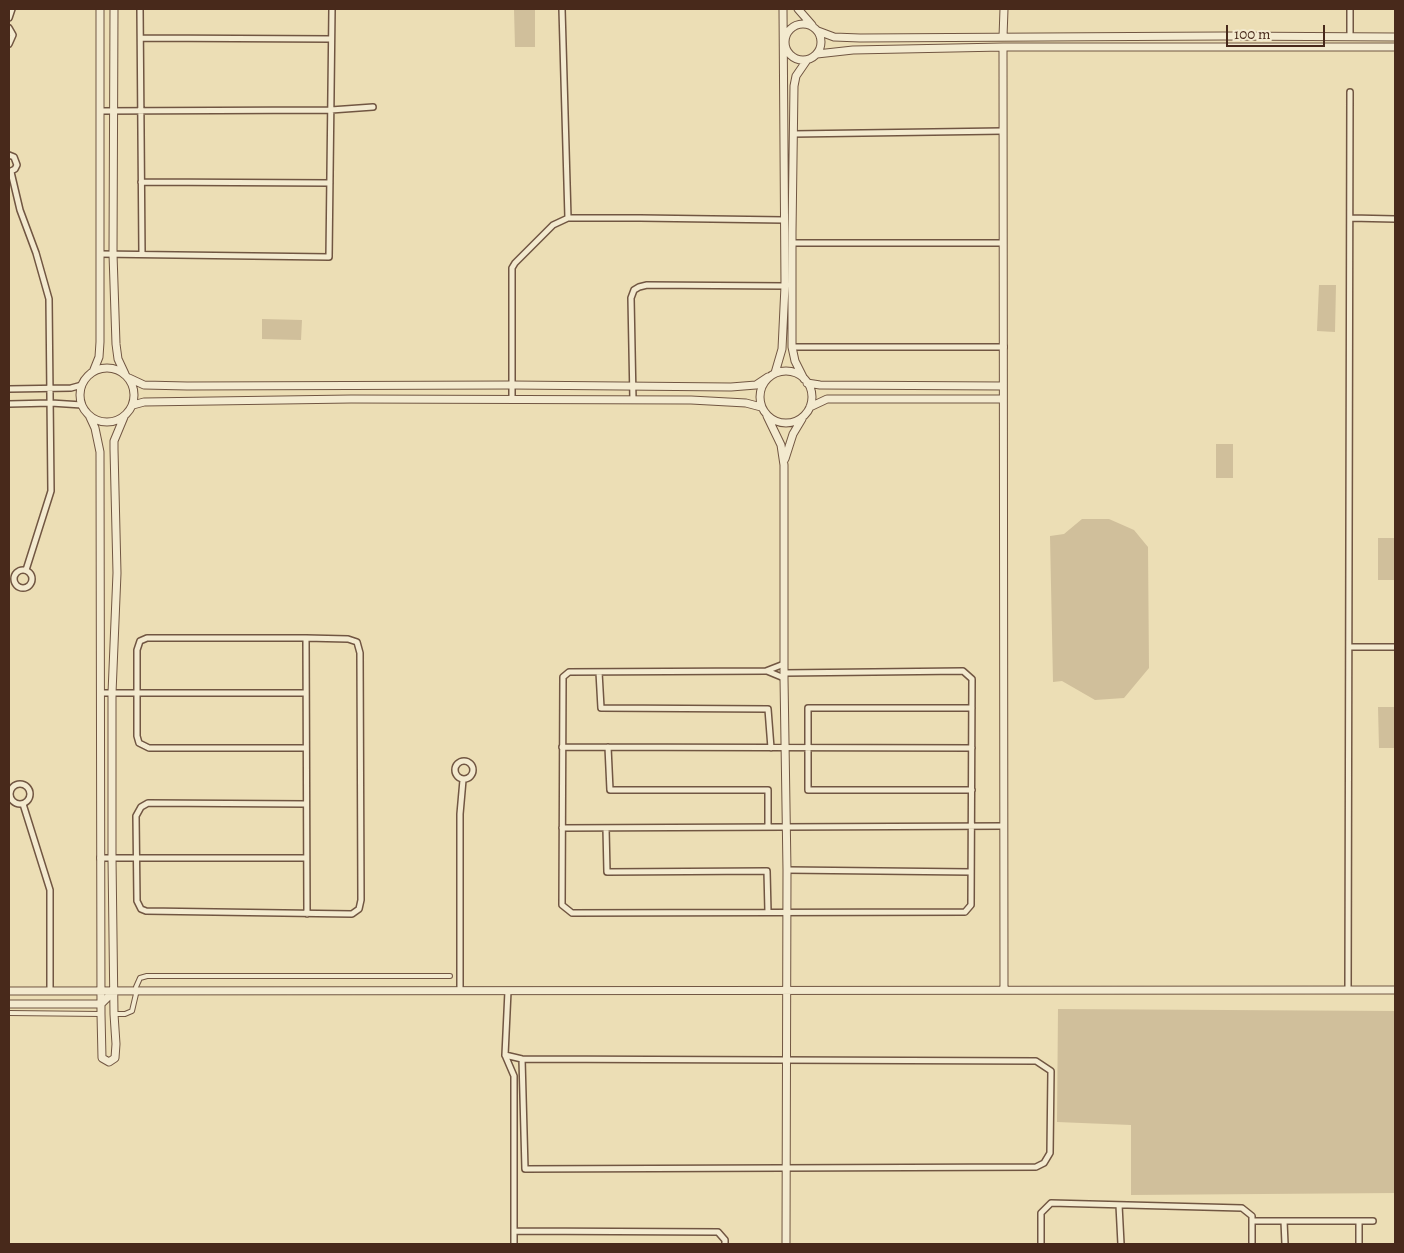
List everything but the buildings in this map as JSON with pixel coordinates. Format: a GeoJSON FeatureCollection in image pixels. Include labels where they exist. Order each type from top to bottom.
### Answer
{"type":"FeatureCollection","features":[{"type":"Feature","properties":{"kind":"street"},"geometry":{"type":"LineString","coordinates":[[9,18],[12,9]]}},
{"type":"Feature","properties":{"kind":"street"},"geometry":{"type":"LineString","coordinates":[[93,372],[100,342],[100,9]]}},
{"type":"Feature","properties":{"kind":"street"},"geometry":{"type":"LineString","coordinates":[[114,9],[113,254],[116,344],[118,359],[127,376],[135,391],[133,405],[124,416],[114,441],[117,573],[112,693],[112,858],[116,1044],[115,1058],[109,1062],[102,1058],[101,1014],[100,452],[95,428],[82,405],[80,391],[86,377],[100,369],[109,368],[117,370],[127,376],[144,385],[731,387],[756,385],[772,375],[790,372],[806,381],[820,385],[1003,386]]}},
{"type":"Feature","properties":{"kind":"street"},"geometry":{"type":"LineString","coordinates":[[140,9],[142,254]]}},
{"type":"Feature","properties":{"kind":"street"},"geometry":{"type":"LineString","coordinates":[[100,254],[329,257],[332,9]]}},
{"type":"Feature","properties":{"kind":"street"},"geometry":{"type":"LineString","coordinates":[[562,9],[568,218]]}},
{"type":"Feature","properties":{"kind":"street"},"geometry":{"type":"LineString","coordinates":[[783,9],[785,286],[782,349],[772,375],[763,384],[759,399],[761,407],[781,445],[784,465],[784,675],[788,870],[786,1244]]}},
{"type":"Feature","properties":{"kind":"street"},"geometry":{"type":"LineString","coordinates":[[798,9],[816,29],[822,43],[817,54]]}},
{"type":"Feature","properties":{"kind":"street"},"geometry":{"type":"LineString","coordinates":[[1003,38],[1004,9]]}},
{"type":"Feature","properties":{"kind":"street"},"geometry":{"type":"LineString","coordinates":[[1350,9],[1350,38]]}},
{"type":"Feature","properties":{"kind":"street"},"geometry":{"type":"LineString","coordinates":[[807,60],[796,60],[788,53],[784,42],[792,27],[803,24],[834,37],[860,38],[1223,36],[1395,38]]}},
{"type":"Feature","properties":{"kind":"street"},"geometry":{"type":"LineString","coordinates":[[9,28],[12,35],[9,44]]}},
{"type":"Feature","properties":{"kind":"street"},"geometry":{"type":"LineString","coordinates":[[1223,36],[1223,47]]}},
{"type":"Feature","properties":{"kind":"street"},"geometry":{"type":"LineString","coordinates":[[1239,36],[1239,47]]}},
{"type":"Feature","properties":{"kind":"street"},"geometry":{"type":"LineString","coordinates":[[141,38],[332,39]]}},
{"type":"Feature","properties":{"kind":"street"},"geometry":{"type":"LineString","coordinates":[[1003,47],[1004,990]]}},
{"type":"Feature","properties":{"kind":"street"},"geometry":{"type":"LineString","coordinates":[[784,465],[792,434],[810,407],[812,394],[795,361],[792,347],[794,86],[796,76],[807,60],[817,54],[853,50],[1003,47],[1395,47]]}},
{"type":"Feature","properties":{"kind":"street"},"geometry":{"type":"LineString","coordinates":[[1348,990],[1350,92]]}},
{"type":"Feature","properties":{"kind":"street"},"geometry":{"type":"LineString","coordinates":[[100,111],[331,110],[373,107]]}},
{"type":"Feature","properties":{"kind":"street"},"geometry":{"type":"LineString","coordinates":[[794,134],[1003,131]]}},
{"type":"Feature","properties":{"kind":"street"},"geometry":{"type":"LineString","coordinates":[[9,155],[14,157],[17,162],[15,169],[10,172],[20,210],[36,253],[49,299],[51,491],[26,570]]}},
{"type":"Feature","properties":{"kind":"street"},"geometry":{"type":"LineString","coordinates":[[142,182],[330,183]]}},
{"type":"Feature","properties":{"kind":"street"},"geometry":{"type":"LineString","coordinates":[[512,399],[512,268],[553,225],[568,218],[784,220]]}},
{"type":"Feature","properties":{"kind":"street"},"geometry":{"type":"LineString","coordinates":[[1350,218],[1395,219]]}},
{"type":"Feature","properties":{"kind":"street"},"geometry":{"type":"LineString","coordinates":[[792,243],[1003,243]]}},
{"type":"Feature","properties":{"kind":"street"},"geometry":{"type":"LineString","coordinates":[[634,400],[631,298],[634,290],[647,285],[785,286]]}},
{"type":"Feature","properties":{"kind":"street"},"geometry":{"type":"LineString","coordinates":[[792,347],[1004,347]]}},
{"type":"Feature","properties":{"kind":"street"},"geometry":{"type":"LineString","coordinates":[[9,389],[71,388],[82,385]]}},
{"type":"Feature","properties":{"kind":"street"},"geometry":{"type":"LineString","coordinates":[[133,405],[144,402],[351,398],[634,400],[746,403],[761,407]]}},
{"type":"Feature","properties":{"kind":"street"},"geometry":{"type":"LineString","coordinates":[[810,407],[827,399],[1003,399]]}},
{"type":"Feature","properties":{"kind":"street"},"geometry":{"type":"LineString","coordinates":[[9,404],[51,403],[82,405]]}},
{"type":"Feature","properties":{"kind":"street"},"geometry":{"type":"LineString","coordinates":[[89,416],[106,422],[116,421],[124,416]]}},
{"type":"Feature","properties":{"kind":"street"},"geometry":{"type":"LineString","coordinates":[[767,416],[781,423],[796,421],[803,417]]}},
{"type":"Feature","properties":{"kind":"street"},"geometry":{"type":"LineString","coordinates":[[306,748],[149,748],[139,744],[137,736],[137,650],[140,641],[147,638],[306,638],[348,639],[357,642],[360,653],[361,880],[359,909],[352,914],[146,912],[141,908],[137,901],[136,816],[141,807],[148,803],[306,804]]}},
{"type":"Feature","properties":{"kind":"street"},"geometry":{"type":"LineString","coordinates":[[306,638],[307,914]]}},
{"type":"Feature","properties":{"kind":"street"},"geometry":{"type":"LineString","coordinates":[[1349,647],[1395,647]]}},
{"type":"Feature","properties":{"kind":"street"},"geometry":{"type":"LineString","coordinates":[[766,671],[784,664]]}},
{"type":"Feature","properties":{"kind":"street"},"geometry":{"type":"LineString","coordinates":[[766,671],[784,675],[963,671],[972,679],[971,905],[965,912],[572,913],[562,905],[562,677],[569,672],[598,672],[766,671]]}},
{"type":"Feature","properties":{"kind":"street"},"geometry":{"type":"LineString","coordinates":[[598,672],[601,708],[768,709],[771,748]]}},
{"type":"Feature","properties":{"kind":"street"},"geometry":{"type":"LineString","coordinates":[[100,693],[306,694]]}},
{"type":"Feature","properties":{"kind":"street"},"geometry":{"type":"LineString","coordinates":[[972,708],[808,708],[808,790],[972,790]]}},
{"type":"Feature","properties":{"kind":"street"},"geometry":{"type":"LineString","coordinates":[[562,747],[972,748]]}},
{"type":"Feature","properties":{"kind":"street"},"geometry":{"type":"LineString","coordinates":[[608,747],[610,790],[768,790],[768,827]]}},
{"type":"Feature","properties":{"kind":"street"},"geometry":{"type":"LineString","coordinates":[[460,990],[460,814],[463,780]]}},
{"type":"Feature","properties":{"kind":"street"},"geometry":{"type":"LineString","coordinates":[[23,804],[50,890],[50,991]]}},
{"type":"Feature","properties":{"kind":"street"},"geometry":{"type":"LineString","coordinates":[[562,828],[1004,826]]}},
{"type":"Feature","properties":{"kind":"street"},"geometry":{"type":"LineString","coordinates":[[606,828],[607,872],[767,871],[768,912]]}},
{"type":"Feature","properties":{"kind":"street"},"geometry":{"type":"LineString","coordinates":[[100,858],[306,858]]}},
{"type":"Feature","properties":{"kind":"street"},"geometry":{"type":"LineString","coordinates":[[788,870],[971,872]]}},
{"type":"Feature","properties":{"kind":"street"},"geometry":{"type":"LineString","coordinates":[[136,987],[140,978],[147,976],[450,976]]}},
{"type":"Feature","properties":{"kind":"street"},"geometry":{"type":"LineString","coordinates":[[9,1004],[101,1004],[115,990]]}},
{"type":"Feature","properties":{"kind":"street"},"geometry":{"type":"LineString","coordinates":[[9,991],[1395,990]]}},
{"type":"Feature","properties":{"kind":"street"},"geometry":{"type":"LineString","coordinates":[[508,991],[505,1055],[514,1076],[514,1244]]}},
{"type":"Feature","properties":{"kind":"street"},"geometry":{"type":"LineString","coordinates":[[114,1014],[125,1014],[132,1010],[136,994]]}},
{"type":"Feature","properties":{"kind":"street"},"geometry":{"type":"LineString","coordinates":[[9,1013],[101,1014]]}},
{"type":"Feature","properties":{"kind":"street"},"geometry":{"type":"LineString","coordinates":[[505,1055],[522,1059],[1036,1061],[1051,1072],[1050,1153],[1044,1163],[1036,1167],[525,1169],[514,1178]]}},
{"type":"Feature","properties":{"kind":"street"},"geometry":{"type":"LineString","coordinates":[[522,1059],[525,1169]]}},
{"type":"Feature","properties":{"kind":"street"},"geometry":{"type":"LineString","coordinates":[[1041,1244],[1041,1213],[1051,1203],[1242,1208],[1252,1216],[1252,1244]]}},
{"type":"Feature","properties":{"kind":"street"},"geometry":{"type":"LineString","coordinates":[[1119,1205],[1121,1244]]}},
{"type":"Feature","properties":{"kind":"street"},"geometry":{"type":"LineString","coordinates":[[1359,1221],[1360,1244]]}},
{"type":"Feature","properties":{"kind":"street"},"geometry":{"type":"LineString","coordinates":[[1252,1222],[1373,1221]]}},
{"type":"Feature","properties":{"kind":"street"},"geometry":{"type":"LineString","coordinates":[[1284,1222],[1285,1244]]}},
{"type":"Feature","properties":{"kind":"street"},"geometry":{"type":"LineString","coordinates":[[514,1230],[718,1232],[725,1240],[725,1244]]}},
{"type":"Feature","properties":{"kind":"shaded area"},"geometry":{"type":"Polygon","coordinates":[[[514,9],[535,9],[535,47],[515,47],[514,9]]]}},
{"type":"Feature","properties":{"kind":"shaded area"},"geometry":{"type":"Polygon","coordinates":[[[1319,285],[1336,285],[1335,332],[1317,331],[1319,285]]]}},
{"type":"Feature","properties":{"kind":"shaded area"},"geometry":{"type":"Polygon","coordinates":[[[262,319],[302,320],[301,340],[262,339],[262,319]]]}},
{"type":"Feature","properties":{"kind":"shaded area"},"geometry":{"type":"Polygon","coordinates":[[[1216,444],[1233,444],[1233,478],[1216,478],[1216,444]]]}},
{"type":"Feature","properties":{"kind":"shaded area"},"geometry":{"type":"Polygon","coordinates":[[[1082,519],[1109,519],[1134,530],[1148,547],[1149,668],[1124,698],[1095,700],[1062,681],[1053,682],[1050,536],[1064,534],[1082,519]]]}},
{"type":"Feature","properties":{"kind":"shaded area"},"geometry":{"type":"Polygon","coordinates":[[[1378,538],[1395,538],[1395,580],[1378,580],[1378,538]]]}},
{"type":"Feature","properties":{"kind":"shaded area"},"geometry":{"type":"Polygon","coordinates":[[[1378,707],[1395,707],[1395,748],[1379,748],[1378,707]]]}},
{"type":"Feature","properties":{"kind":"shaded area"},"geometry":{"type":"Polygon","coordinates":[[[1058,1009],[1395,1011],[1395,1193],[1131,1195],[1131,1125],[1057,1122],[1058,1009]]]}}]}
